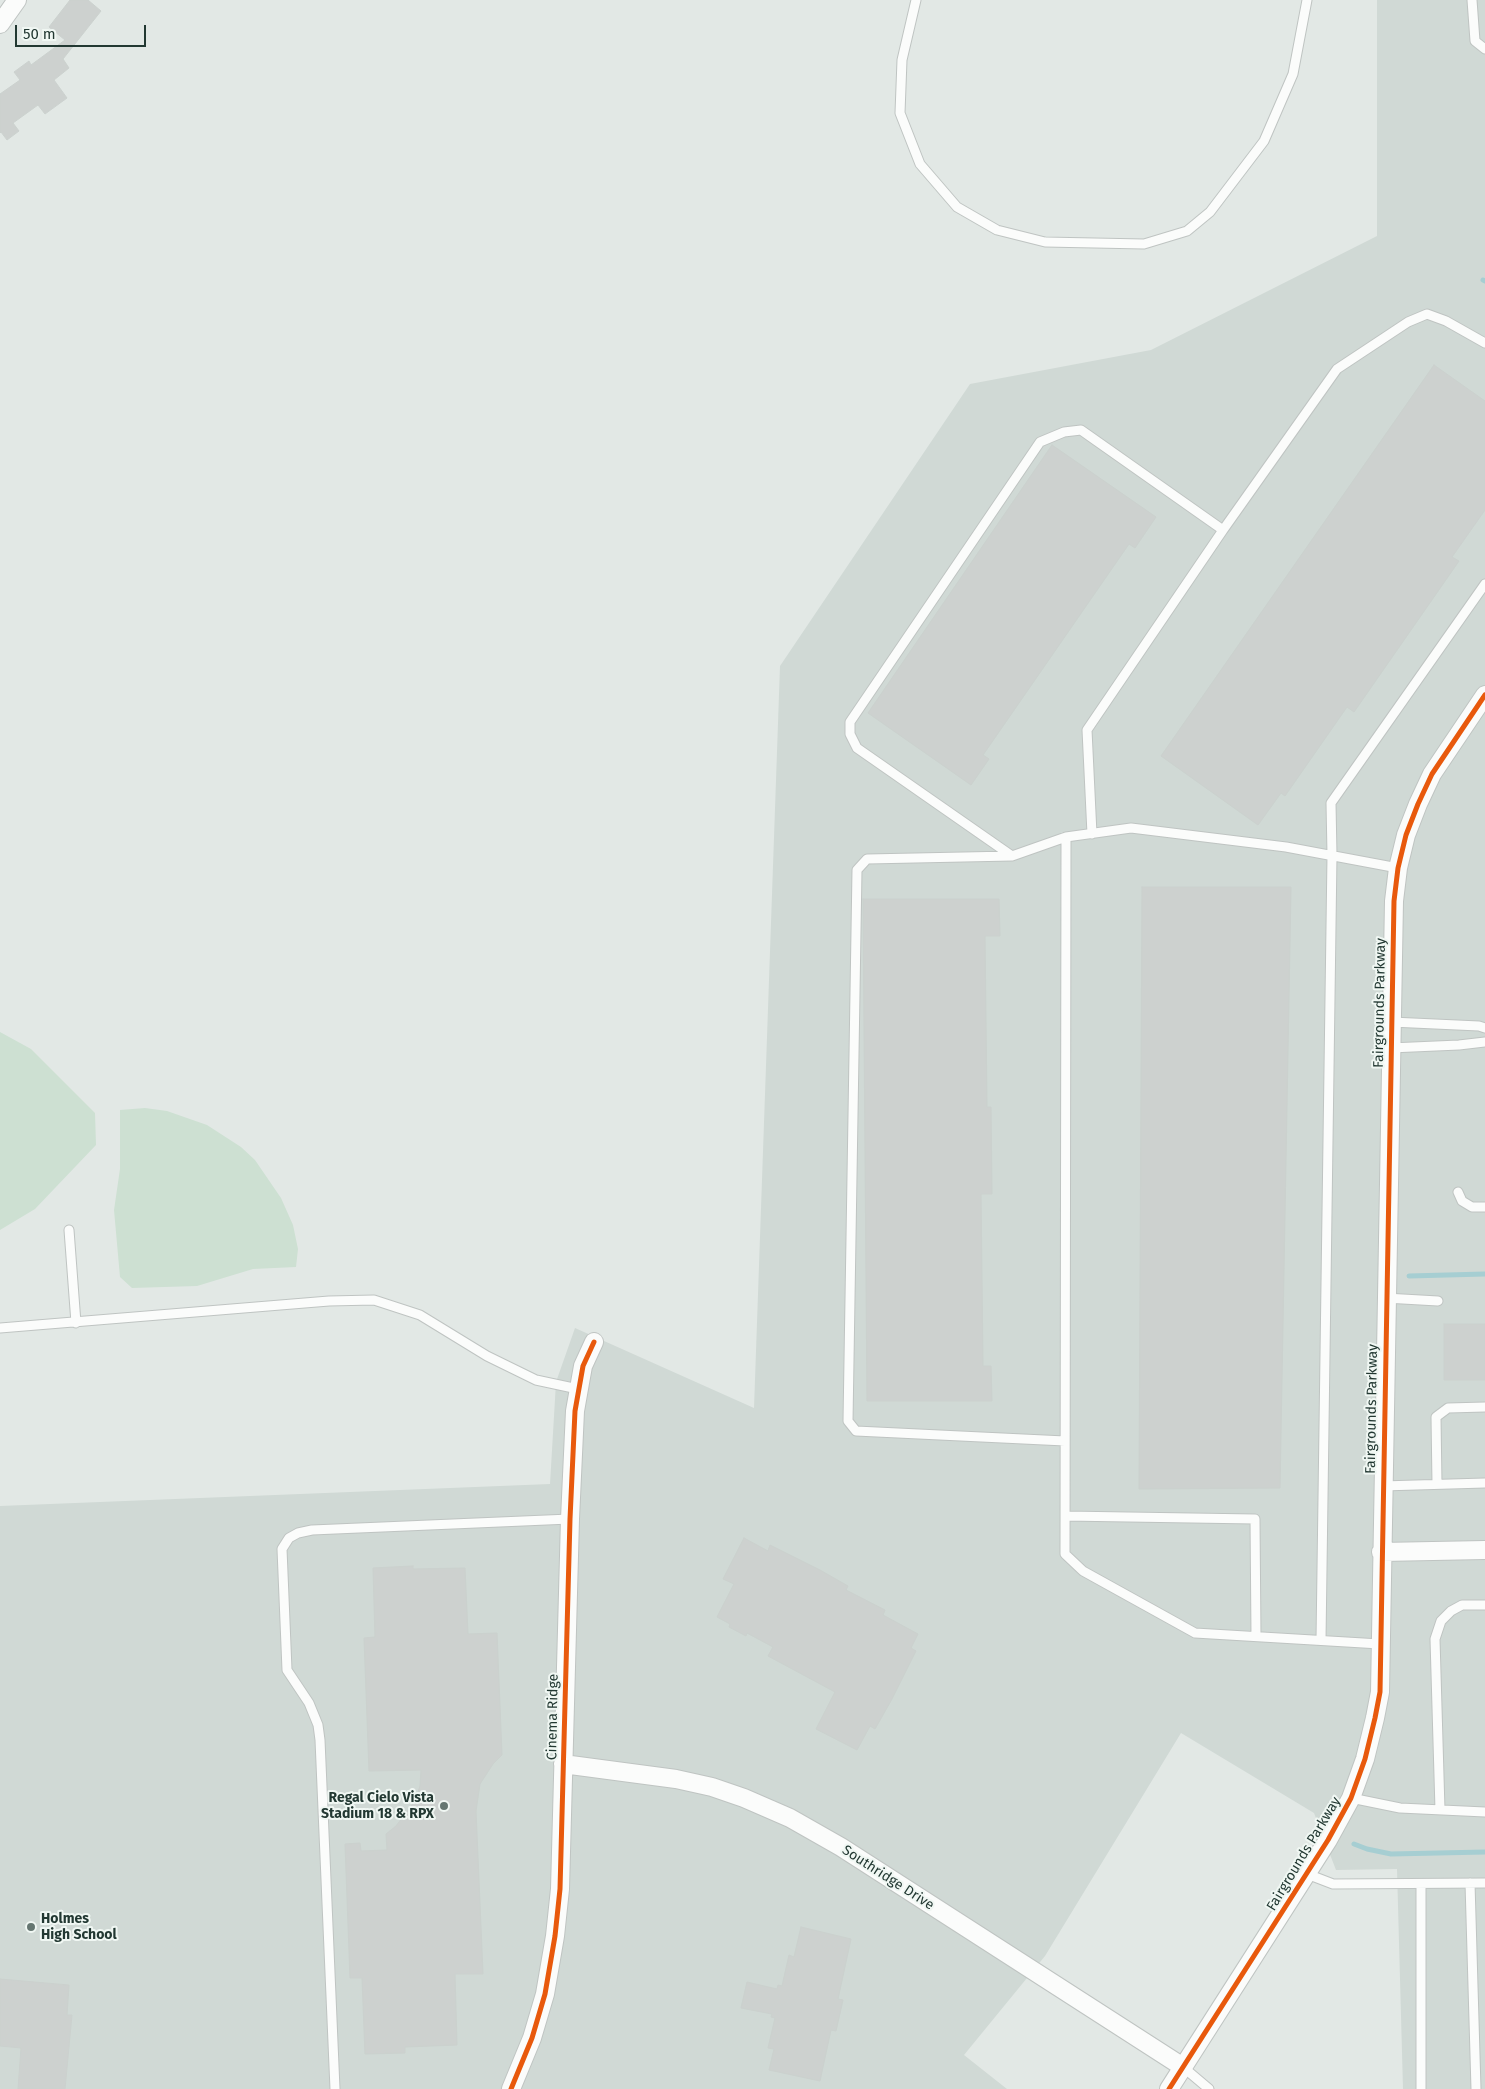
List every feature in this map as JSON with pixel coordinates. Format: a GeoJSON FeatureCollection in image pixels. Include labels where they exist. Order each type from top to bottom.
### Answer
{"type":"FeatureCollection","features":[{"type":"Feature","properties":{"kind":"street"},"geometry":{"type":"LineString","coordinates":[[0,24],[17,0]]}},
{"type":"Feature","properties":{"kind":"street","name":"Fairgrounds Parkway"},"geometry":{"type":"LineString","coordinates":[[1169,2089],[1307,1874],[1351,1798],[1375,1718],[1380,1692],[1385,1298],[1394,901],[1398,868],[1406,836],[1418,804],[1432,774],[1485,695]]}},
{"type":"Feature","properties":{"kind":"street","name":"Cinema Ridge"},"geometry":{"type":"LineString","coordinates":[[511,2089],[532,2038],[545,1994],[560,1889],[570,1519],[578,1389],[583,1366],[594,1342]]}},
{"type":"Feature","properties":{"kind":"street"},"geometry":{"type":"LineString","coordinates":[[1381,1552],[1485,1550]]}},
{"type":"Feature","properties":{"kind":"street","name":"Southridge Drive"},"geometry":{"type":"LineString","coordinates":[[563,1764],[676,1778],[712,1787],[744,1798],[790,1818],[841,1847],[1184,2067]]}},
{"type":"Feature","properties":{"kind":"lane"},"geometry":{"type":"LineString","coordinates":[[916,0],[902,60],[900,112],[920,164],[957,207],[997,230],[1045,242],[1144,244],[1187,231],[1210,212],[1264,142],[1293,74],[1307,0]]}},
{"type":"Feature","properties":{"kind":"lane"},"geometry":{"type":"LineString","coordinates":[[1472,0],[1475,41],[1485,49]]}},
{"type":"Feature","properties":{"kind":"lane"},"geometry":{"type":"LineString","coordinates":[[1092,834],[1087,730],[1223,530],[1337,369],[1408,322],[1427,314],[1446,321],[1485,344]]}},
{"type":"Feature","properties":{"kind":"lane"},"geometry":{"type":"LineString","coordinates":[[1012,856],[857,748],[850,734],[850,722],[1040,442],[1064,432],[1082,430],[1223,530]]}},
{"type":"Feature","properties":{"kind":"lane"},"geometry":{"type":"LineString","coordinates":[[1320,1640],[1332,855],[1331,803],[1485,584]]}},
{"type":"Feature","properties":{"kind":"lane"},"geometry":{"type":"LineString","coordinates":[[1065,1441],[856,1431],[848,1420],[857,870],[867,859],[1012,856],[1066,837],[1131,828],[1286,847],[1398,868]]}},
{"type":"Feature","properties":{"kind":"lane"},"geometry":{"type":"LineString","coordinates":[[1066,837],[1065,1554],[1083,1571],[1195,1633],[1380,1644]]}},
{"type":"Feature","properties":{"kind":"lane"},"geometry":{"type":"LineString","coordinates":[[1390,1022],[1479,1026],[1485,1028]]}},
{"type":"Feature","properties":{"kind":"lane"},"geometry":{"type":"LineString","coordinates":[[1390,1048],[1485,1042]]}},
{"type":"Feature","properties":{"kind":"lane"},"geometry":{"type":"LineString","coordinates":[[1458,1192],[1462,1201],[1472,1207],[1485,1207]]}},
{"type":"Feature","properties":{"kind":"lane"},"geometry":{"type":"LineString","coordinates":[[69,1230],[76,1323]]}},
{"type":"Feature","properties":{"kind":"lane"},"geometry":{"type":"LineString","coordinates":[[1385,1298],[1438,1301]]}},
{"type":"Feature","properties":{"kind":"lane"},"geometry":{"type":"LineString","coordinates":[[0,1328],[329,1301],[374,1300],[420,1315],[487,1356],[536,1380],[578,1389]]}},
{"type":"Feature","properties":{"kind":"lane"},"geometry":{"type":"LineString","coordinates":[[1437,1484],[1436,1417],[1448,1408],[1485,1407]]}},
{"type":"Feature","properties":{"kind":"lane"},"geometry":{"type":"LineString","coordinates":[[1382,1486],[1485,1483]]}},
{"type":"Feature","properties":{"kind":"lane"},"geometry":{"type":"LineString","coordinates":[[1065,1516],[1255,1519],[1256,1636]]}},
{"type":"Feature","properties":{"kind":"lane"},"geometry":{"type":"LineString","coordinates":[[335,2089],[320,1740],[309,1703],[287,1670],[282,1549],[289,1538],[298,1533],[312,1530],[570,1519]]}},
{"type":"Feature","properties":{"kind":"lane"},"geometry":{"type":"LineString","coordinates":[[1440,1810],[1436,1639],[1441,1621],[1451,1611],[1462,1606],[1485,1605]]}},
{"type":"Feature","properties":{"kind":"lane"},"geometry":{"type":"LineString","coordinates":[[1351,1798],[1400,1808],[1485,1812]]}},
{"type":"Feature","properties":{"kind":"lane"},"geometry":{"type":"LineString","coordinates":[[1307,1874],[1334,1884],[1421,1885],[1485,1883]]}},
{"type":"Feature","properties":{"kind":"lane"},"geometry":{"type":"LineString","coordinates":[[1470,1883],[1476,2089]]}},
{"type":"Feature","properties":{"kind":"lane"},"geometry":{"type":"LineString","coordinates":[[1421,1885],[1421,2089]]}},
{"type":"Feature","properties":{"kind":"lane"},"geometry":{"type":"LineString","coordinates":[[1184,2067],[1209,2089]]}},
{"type":"Feature","properties":{"kind":"shaded area"},"geometry":{"type":"Polygon","coordinates":[[[1377,0],[1485,0],[1485,2089],[1403,2089],[1397,1869],[1336,1870],[1314,1813],[1181,1733],[1045,1956],[964,2055],[1007,2089],[0,2089],[0,1506],[550,1484],[556,1382],[575,1328],[754,1408],[780,666],[970,384],[1151,350],[1377,236],[1377,0]]]}},
{"type":"Feature","properties":{"kind":"green space"},"geometry":{"type":"Polygon","coordinates":[[[0,1032],[31,1049],[95,1113],[96,1145],[35,1209],[0,1230],[0,1032]]]}},
{"type":"Feature","properties":{"kind":"green space"},"geometry":{"type":"Polygon","coordinates":[[[145,1108],[167,1111],[207,1125],[241,1147],[255,1160],[281,1198],[293,1225],[298,1249],[296,1267],[253,1269],[197,1286],[132,1288],[120,1277],[114,1210],[120,1169],[120,1110],[145,1108]]]}},
{"type":"Feature","properties":{"kind":"building"},"geometry":{"type":"Polygon","coordinates":[[[70,0],[88,0],[101,11],[63,59],[69,68],[54,80],[67,98],[45,114],[38,105],[13,123],[19,131],[7,140],[0,133],[0,94],[20,80],[14,72],[29,61],[31,65],[65,40],[49,27],[70,0]]]}},
{"type":"Feature","properties":{"kind":"building"},"geometry":{"type":"Polygon","coordinates":[[[1434,365],[1485,401],[1485,510],[1452,557],[1459,561],[1354,712],[1347,707],[1285,796],[1281,793],[1258,825],[1161,756],[1434,365]]]}},
{"type":"Feature","properties":{"kind":"building"},"geometry":{"type":"Polygon","coordinates":[[[1052,445],[1156,517],[1135,548],[1129,544],[983,755],[989,759],[971,785],[868,713],[1052,445]]]}},
{"type":"Feature","properties":{"kind":"building"},"geometry":{"type":"Polygon","coordinates":[[[1142,887],[1291,887],[1280,1488],[1139,1489],[1142,887]]]}},
{"type":"Feature","properties":{"kind":"building"},"geometry":{"type":"Polygon","coordinates":[[[863,899],[999,899],[1000,936],[985,936],[987,1107],[991,1107],[992,1194],[981,1194],[983,1366],[991,1366],[992,1401],[867,1401],[863,899]]]}},
{"type":"Feature","properties":{"kind":"building"},"geometry":{"type":"Polygon","coordinates":[[[1444,1324],[1485,1324],[1485,1380],[1444,1380],[1444,1324]]]}},
{"type":"Feature","properties":{"kind":"building"},"geometry":{"type":"Polygon","coordinates":[[[744,1538],[768,1551],[770,1545],[820,1570],[848,1586],[846,1590],[885,1610],[883,1615],[918,1634],[911,1648],[916,1651],[892,1699],[875,1729],[870,1726],[857,1750],[816,1729],[835,1692],[768,1656],[773,1647],[747,1633],[746,1636],[729,1627],[730,1624],[717,1617],[734,1584],[723,1579],[744,1538]]]}},
{"type":"Feature","properties":{"kind":"building","name":"Regal Cielo Vista Stadium 18 & RPX"},"geometry":{"type":"Polygon","coordinates":[[[413,1566],[413,1569],[465,1568],[468,1634],[497,1633],[502,1755],[493,1764],[480,1784],[476,1811],[483,1974],[455,1974],[457,2045],[405,2047],[405,2053],[365,2054],[362,1978],[350,1978],[345,1844],[360,1843],[361,1851],[387,1850],[386,1834],[396,1826],[415,1801],[420,1786],[421,1770],[369,1771],[364,1638],[375,1637],[373,1568],[413,1566]]]}},
{"type":"Feature","properties":{"kind":"building"},"geometry":{"type":"Polygon","coordinates":[[[801,1927],[851,1939],[838,1999],[843,2000],[836,2031],[831,2030],[820,2081],[769,2070],[774,2049],[768,2048],[775,2018],[771,2017],[772,2014],[741,2008],[747,1982],[777,1989],[778,1985],[782,1986],[789,1955],[794,1957],[801,1927]]]}},
{"type":"Feature","properties":{"kind":"building"},"geometry":{"type":"Polygon","coordinates":[[[0,1979],[69,1985],[67,2015],[72,2015],[65,2089],[18,2089],[21,2048],[0,2046],[0,1979]]]}},
{"type":"Feature","properties":{"kind":"waterway"},"geometry":{"type":"LineString","coordinates":[[1409,1276],[1485,1274]]}},
{"type":"Feature","properties":{"kind":"waterway"},"geometry":{"type":"LineString","coordinates":[[1354,1844],[1391,1854],[1485,1852]]}},
{"type":"Feature","properties":{"kind":"cycle path"},"geometry":{"type":"LineString","coordinates":[[1169,2089],[1328,1840],[1351,1798],[1365,1759],[1375,1718],[1380,1692],[1394,901],[1398,868],[1406,835],[1418,804],[1432,774],[1485,695]]}},
{"type":"Feature","properties":{"kind":"cycle path"},"geometry":{"type":"LineString","coordinates":[[511,2089],[532,2038],[545,1994],[555,1936],[560,1889],[570,1519],[575,1411],[583,1366],[594,1342]]}},
{"type":"Feature","properties":{"kind":"place","name":"Regal Cielo Vista Stadium 18 & RPX"},"geometry":{"type":"Point","coordinates":[444,1806]}},
{"type":"Feature","properties":{"kind":"place","name":"Holmes High School"},"geometry":{"type":"Point","coordinates":[31,1927]}}]}
